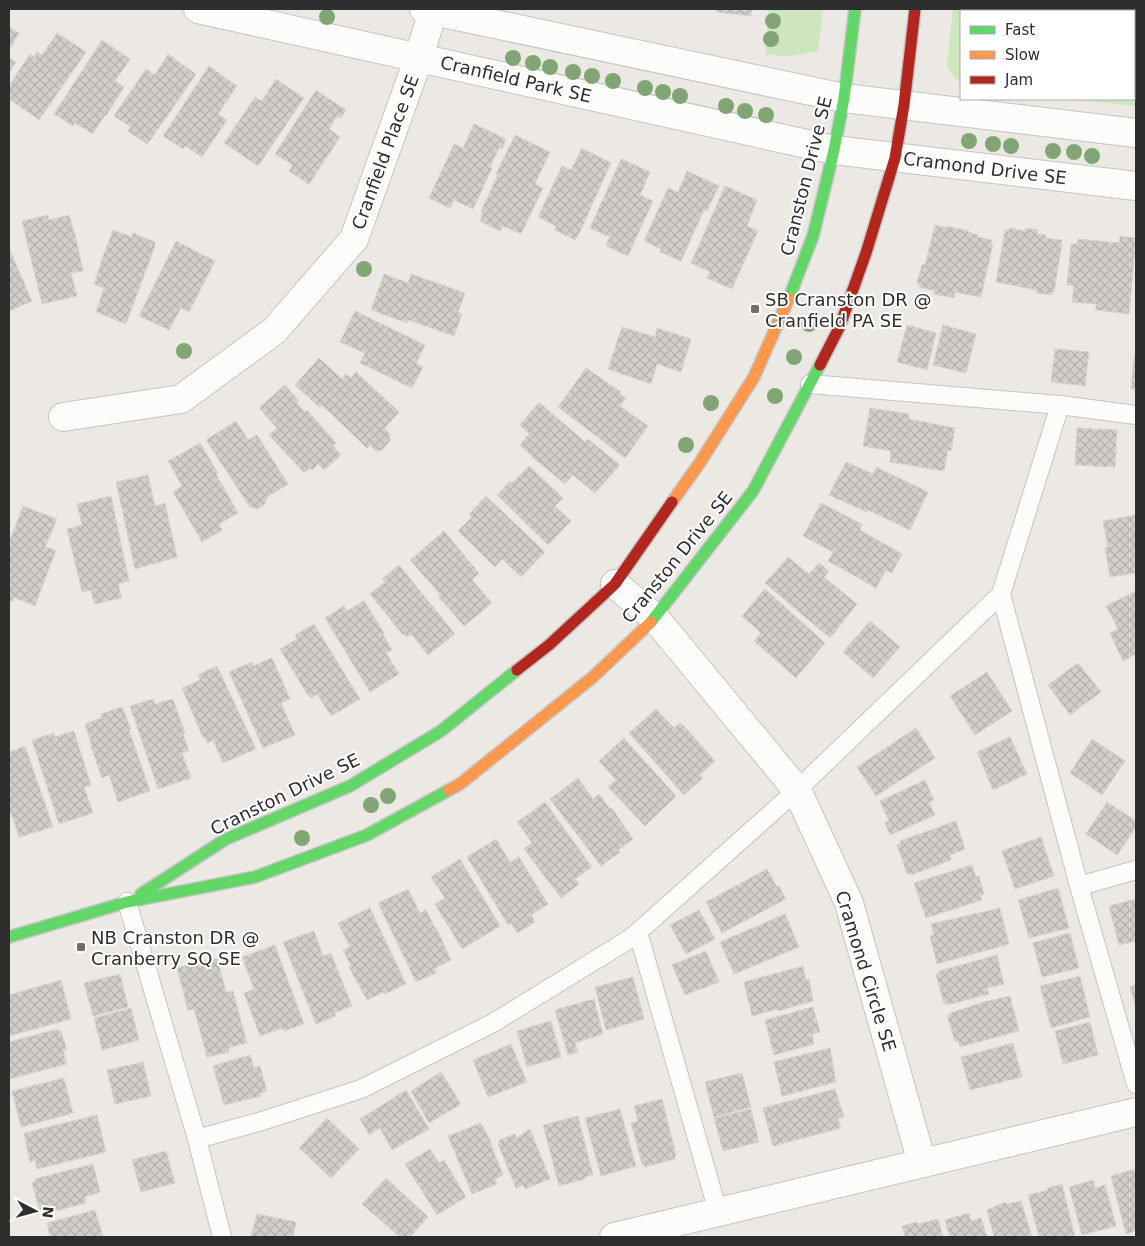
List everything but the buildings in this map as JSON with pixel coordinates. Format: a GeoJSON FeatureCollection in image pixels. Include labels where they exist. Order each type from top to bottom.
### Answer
{"type":"FeatureCollection","features":[{"type":"Feature","properties":{"kind":"street","name":"Cranfield Park SE"},"geometry":{"type":"LineString","coordinates":[[198,9],[834,150]]}},
{"type":"Feature","properties":{"kind":"street","name":"Cranston Drive SE"},"geometry":{"type":"LineString","coordinates":[[127,902],[226,839],[350,786],[441,731],[549,645],[615,584],[699,464],[754,377],[785,309],[812,236],[834,150],[844,98],[855,9]]}},
{"type":"Feature","properties":{"kind":"street","name":"Cranston Drive SE"},"geometry":{"type":"LineString","coordinates":[[9,937],[127,902],[255,877],[367,835],[460,784],[593,677],[655,618],[753,491],[840,326],[886,194],[895,158],[904,105],[915,9]]}},
{"type":"Feature","properties":{"kind":"street","name":"Cranfield Place SE"},"geometry":{"type":"LineString","coordinates":[[63,417],[181,399],[274,331],[354,239],[419,57],[428,10]]}},
{"type":"Feature","properties":{"kind":"street"},"geometry":{"type":"LineString","coordinates":[[428,10],[844,98],[1136,133]]}},
{"type":"Feature","properties":{"kind":"street","name":"Cramond Drive SE"},"geometry":{"type":"LineString","coordinates":[[834,150],[1136,186]]}},
{"type":"Feature","properties":{"kind":"street","name":"Cramond Circle SE"},"geometry":{"type":"LineString","coordinates":[[615,584],[655,618],[797,790],[849,903],[922,1163]]}},
{"type":"Feature","properties":{"kind":"street"},"geometry":{"type":"LineString","coordinates":[[614,1237],[1136,1112]]}},
{"type":"Feature","properties":{"kind":"lane"},"geometry":{"type":"LineString","coordinates":[[810,384],[1060,405],[1136,415]]}},
{"type":"Feature","properties":{"kind":"lane"},"geometry":{"type":"LineString","coordinates":[[197,1139],[262,1121],[361,1089],[494,1023],[638,932],[797,790],[1000,594],[1060,405]]}},
{"type":"Feature","properties":{"kind":"lane"},"geometry":{"type":"LineString","coordinates":[[1000,594],[1079,886],[1136,1084]]}},
{"type":"Feature","properties":{"kind":"lane"},"geometry":{"type":"LineString","coordinates":[[1079,886],[1136,870]]}},
{"type":"Feature","properties":{"kind":"lane"},"geometry":{"type":"LineString","coordinates":[[127,902],[197,1139],[222,1237]]}},
{"type":"Feature","properties":{"kind":"lane"},"geometry":{"type":"LineString","coordinates":[[638,932],[718,1212]]}},
{"type":"Feature","properties":{"kind":"green space"},"geometry":{"type":"Polygon","coordinates":[[[769,9],[823,9],[818,51],[790,56],[765,55],[769,9]]]}},
{"type":"Feature","properties":{"kind":"green space"},"geometry":{"type":"Polygon","coordinates":[[[953,9],[1136,9],[1136,106],[1077,100],[1135,100],[1135,10],[960,10],[960,83],[947,66],[953,9]]]}},
{"type":"Feature","properties":{"kind":"traffic: fast"},"geometry":{"type":"LineString","coordinates":[[789,298],[813,236],[834,150],[844,98],[855,9]]}},
{"type":"Feature","properties":{"kind":"traffic: fast"},"geometry":{"type":"LineString","coordinates":[[651,622],[753,491],[820,365]]}},
{"type":"Feature","properties":{"kind":"traffic: fast"},"geometry":{"type":"LineString","coordinates":[[141,894],[226,839],[350,786],[441,731],[517,670]]}},
{"type":"Feature","properties":{"kind":"traffic: fast"},"geometry":{"type":"LineString","coordinates":[[9,937],[127,902],[255,877],[367,835],[449,790]]}},
{"type":"Feature","properties":{"kind":"traffic: slow"},"geometry":{"type":"LineString","coordinates":[[672,502],[699,464],[754,377],[789,298]]}},
{"type":"Feature","properties":{"kind":"traffic: slow"},"geometry":{"type":"LineString","coordinates":[[449,790],[460,784],[593,677],[651,622]]}},
{"type":"Feature","properties":{"kind":"traffic: jam"},"geometry":{"type":"LineString","coordinates":[[820,365],[840,326],[866,253],[895,158],[904,105],[915,9]]}},
{"type":"Feature","properties":{"kind":"traffic: jam"},"geometry":{"type":"LineString","coordinates":[[517,670],[549,645],[615,584],[672,502]]}},
{"type":"Feature","properties":{"kind":"place","name":"SB Cranston DR @ Cranfield PA SE"},"geometry":{"type":"Point","coordinates":[755,309]}},
{"type":"Feature","properties":{"kind":"place","name":"NB Cranston DR @ Cranberry SQ SE"},"geometry":{"type":"Point","coordinates":[81,947]}}]}
